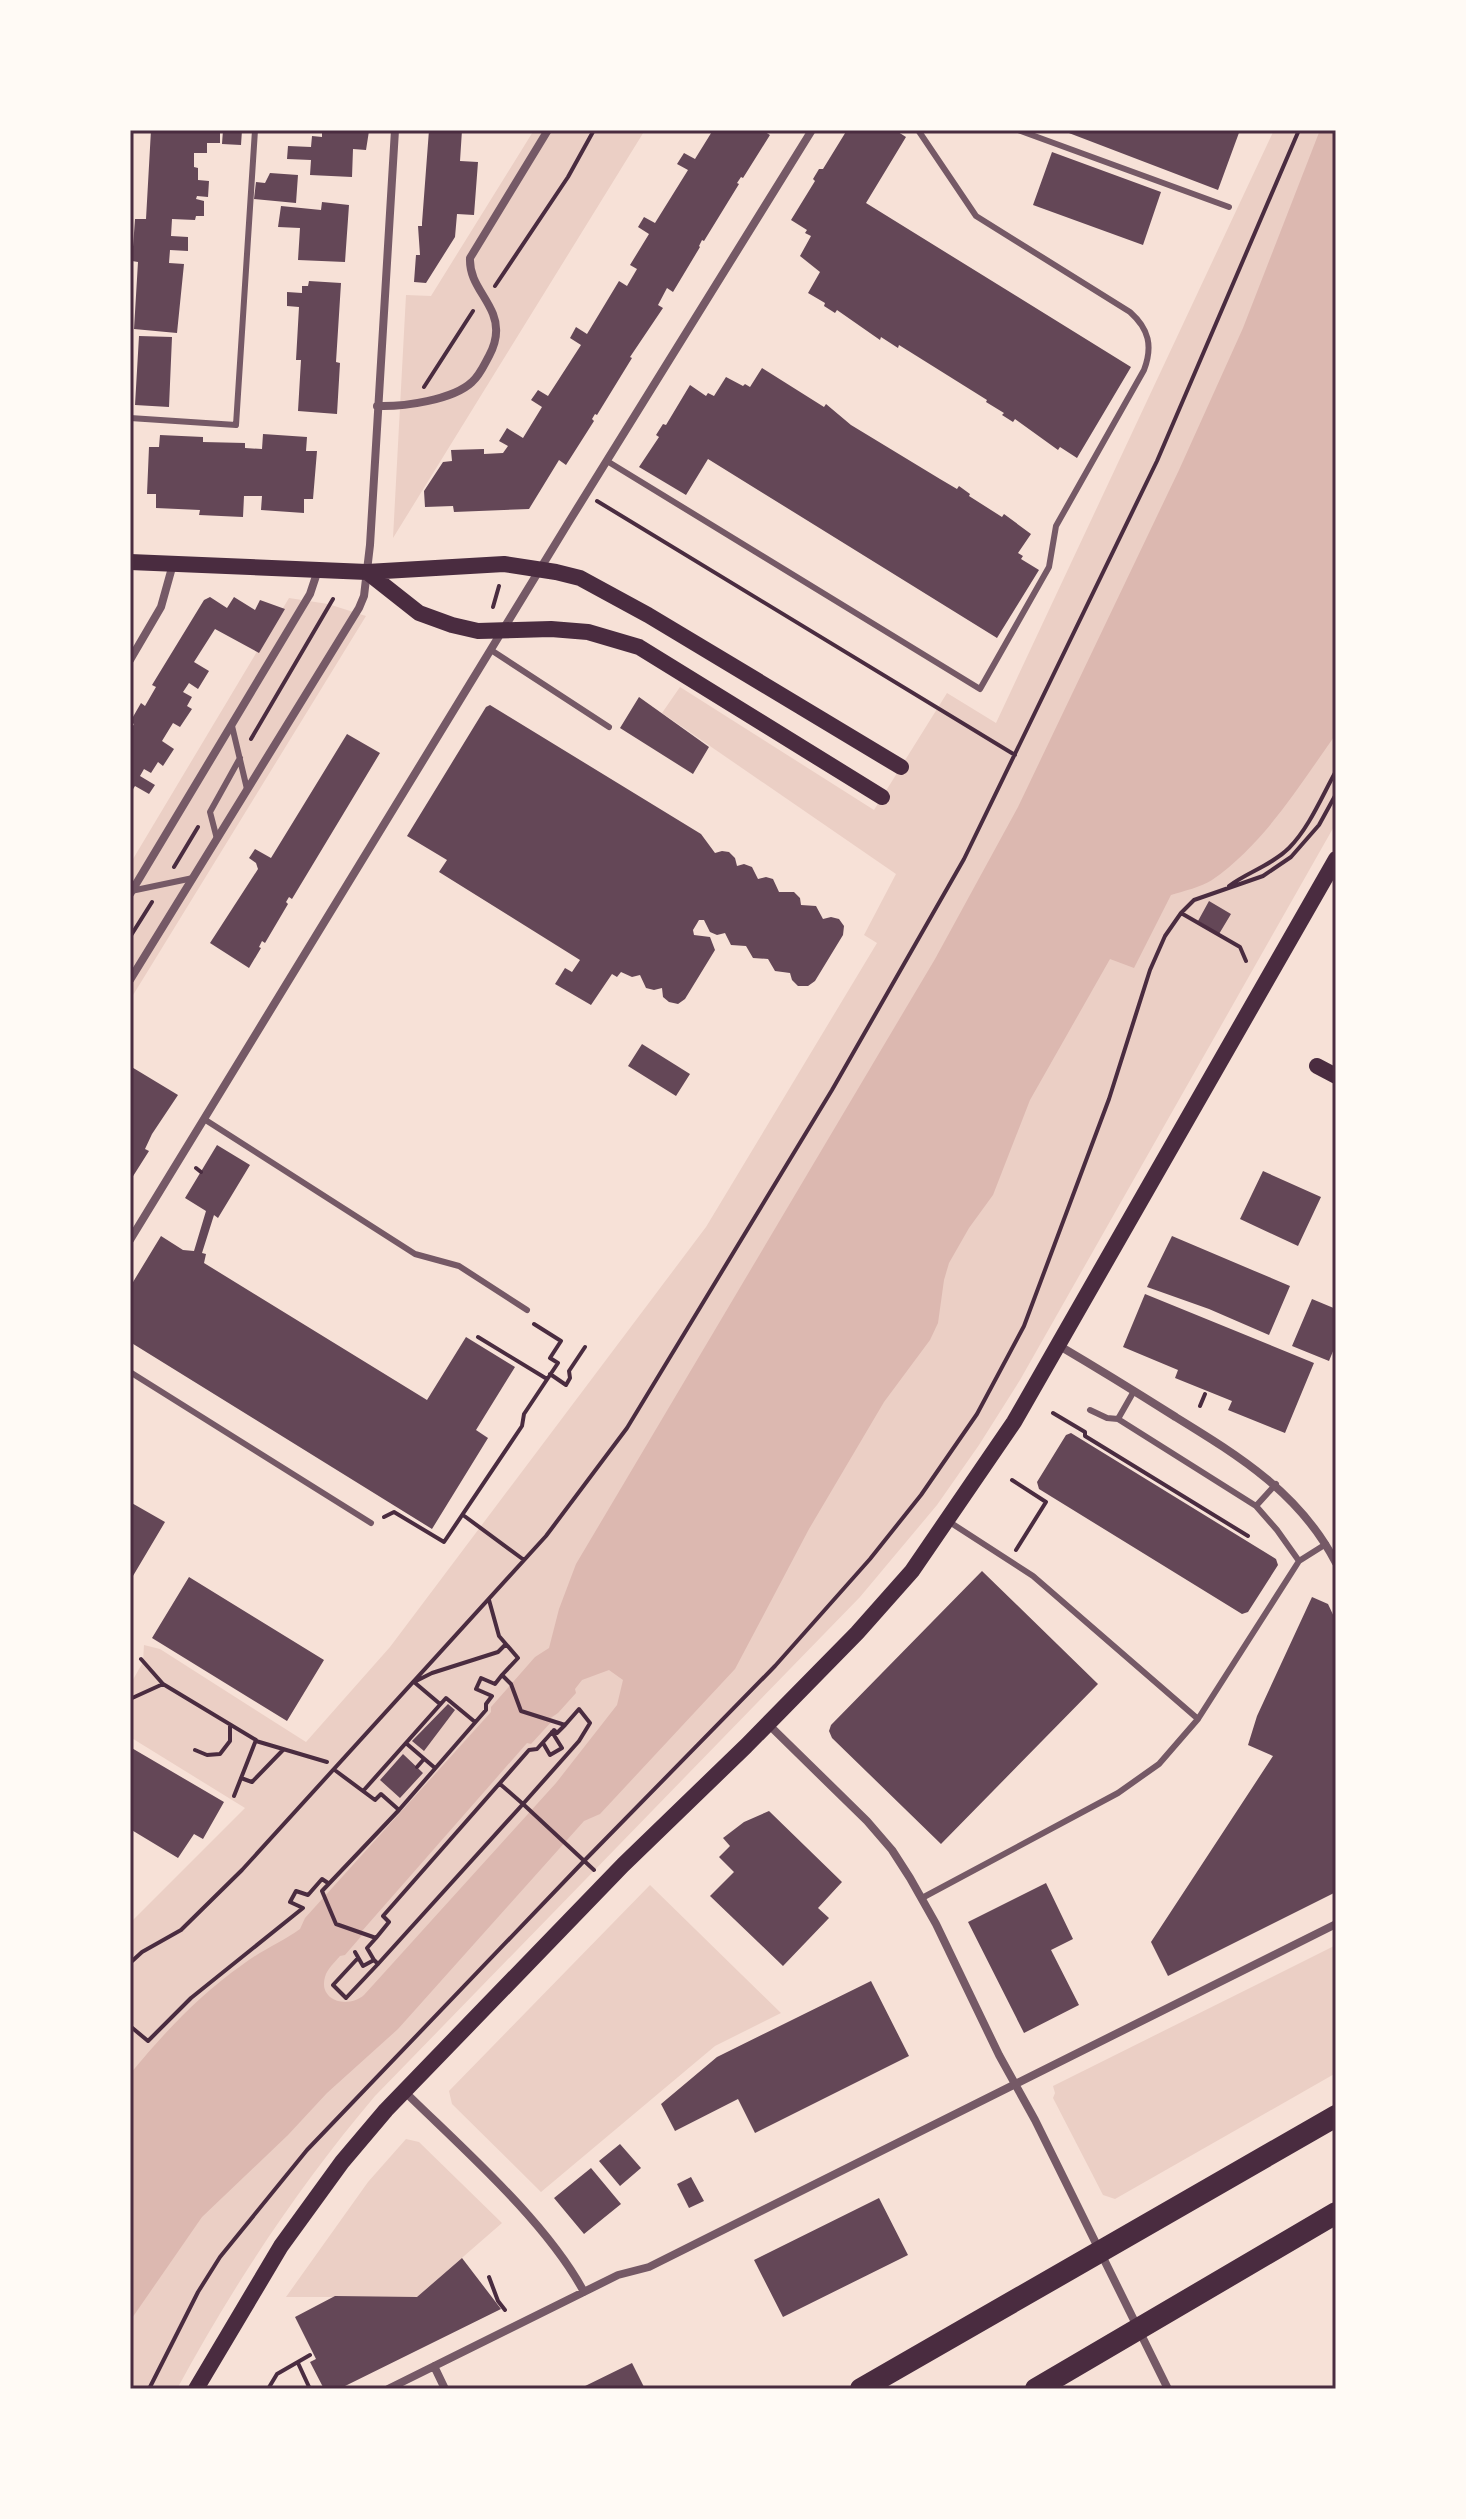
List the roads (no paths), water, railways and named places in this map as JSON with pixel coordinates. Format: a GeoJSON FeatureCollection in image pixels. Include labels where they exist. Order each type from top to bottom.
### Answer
{"type":"FeatureCollection","features":[{"type":"Feature","properties":{"kind":"highway"},"geometry":{"type":"LineString","coordinates":[[861,2389],[1336,2116]]}},
{"type":"Feature","properties":{"kind":"highway"},"geometry":{"type":"LineString","coordinates":[[1036,2389],[1336,2213]]}},
{"type":"Feature","properties":{"kind":"main road"},"geometry":{"type":"LineString","coordinates":[[130,562],[367,572],[504,564],[580,578],[901,767]]}},
{"type":"Feature","properties":{"kind":"main road"},"geometry":{"type":"LineString","coordinates":[[367,572],[419,613],[478,631],[551,629],[588,632],[639,647],[882,797]]}},
{"type":"Feature","properties":{"kind":"main road"},"geometry":{"type":"LineString","coordinates":[[196,2389],[251,2293],[342,2162],[404,2091],[623,1865],[768,1724],[885,1603],[948,1521],[1014,1422],[1336,859]]}},
{"type":"Feature","properties":{"kind":"main road"},"geometry":{"type":"LineString","coordinates":[[1317,1066],[1336,1076]]}},
{"type":"Feature","properties":{"kind":"street"},"geometry":{"type":"LineString","coordinates":[[130,980],[359,608],[367,572],[395,130]]}},
{"type":"Feature","properties":{"kind":"street"},"geometry":{"type":"LineString","coordinates":[[377,406],[396,407],[460,391],[479,375],[496,336],[493,314],[470,270],[470,258],[548,130]]}},
{"type":"Feature","properties":{"kind":"street"},"geometry":{"type":"LineString","coordinates":[[130,1240],[812,130]]}},
{"type":"Feature","properties":{"kind":"street"},"geometry":{"type":"LineString","coordinates":[[130,660],[161,607],[173,564]]}},
{"type":"Feature","properties":{"kind":"street"},"geometry":{"type":"LineString","coordinates":[[131,893],[310,594],[318,570]]}},
{"type":"Feature","properties":{"kind":"street"},"geometry":{"type":"LineString","coordinates":[[1058,1345],[1233,1452],[1276,1484],[1307,1517],[1336,1563]]}},
{"type":"Feature","properties":{"kind":"street"},"geometry":{"type":"LineString","coordinates":[[768,1724],[880,1836],[922,1898],[1168,2389]]}},
{"type":"Feature","properties":{"kind":"street"},"geometry":{"type":"LineString","coordinates":[[388,2389],[618,2275],[649,2267],[1336,1924]]}},
{"type":"Feature","properties":{"kind":"street"},"geometry":{"type":"LineString","coordinates":[[404,2091],[539,2229],[568,2265],[584,2292]]}},
{"type":"Feature","properties":{"kind":"street"},"geometry":{"type":"LineString","coordinates":[[434,2366],[445,2389]]}},
{"type":"Feature","properties":{"kind":"lane"},"geometry":{"type":"LineString","coordinates":[[130,418],[236,425],[255,130]]}},
{"type":"Feature","properties":{"kind":"lane"},"geometry":{"type":"LineString","coordinates":[[607,461],[980,689],[1049,567],[1056,526],[1144,370],[1150,349],[1149,337],[1140,321],[1130,312],[976,216],[918,130]]}},
{"type":"Feature","properties":{"kind":"lane"},"geometry":{"type":"LineString","coordinates":[[1018,130],[1229,207]]}},
{"type":"Feature","properties":{"kind":"lane"},"geometry":{"type":"LineString","coordinates":[[491,650],[609,727]]}},
{"type":"Feature","properties":{"kind":"lane"},"geometry":{"type":"LineString","coordinates":[[231,726],[247,789]]}},
{"type":"Feature","properties":{"kind":"lane"},"geometry":{"type":"LineString","coordinates":[[217,839],[210,812],[240,758]]}},
{"type":"Feature","properties":{"kind":"lane"},"geometry":{"type":"LineString","coordinates":[[131,893],[193,878]]}},
{"type":"Feature","properties":{"kind":"lane"},"geometry":{"type":"LineString","coordinates":[[204,1119],[415,1254],[459,1266],[527,1310]]}},
{"type":"Feature","properties":{"kind":"lane"},"geometry":{"type":"LineString","coordinates":[[130,1372],[371,1523]]}},
{"type":"Feature","properties":{"kind":"lane"},"geometry":{"type":"LineString","coordinates":[[1118,1419],[1134,1391]]}},
{"type":"Feature","properties":{"kind":"lane"},"geometry":{"type":"LineString","coordinates":[[1090,1410],[1107,1418],[1118,1419],[1256,1506],[1299,1561]]}},
{"type":"Feature","properties":{"kind":"lane"},"geometry":{"type":"LineString","coordinates":[[1256,1506],[1276,1484]]}},
{"type":"Feature","properties":{"kind":"lane"},"geometry":{"type":"LineString","coordinates":[[948,1521],[1033,1576],[1198,1719]]}},
{"type":"Feature","properties":{"kind":"lane"},"geometry":{"type":"LineString","coordinates":[[922,1898],[1123,1790],[1159,1764],[1198,1719],[1299,1561],[1326,1544]]}}]}
